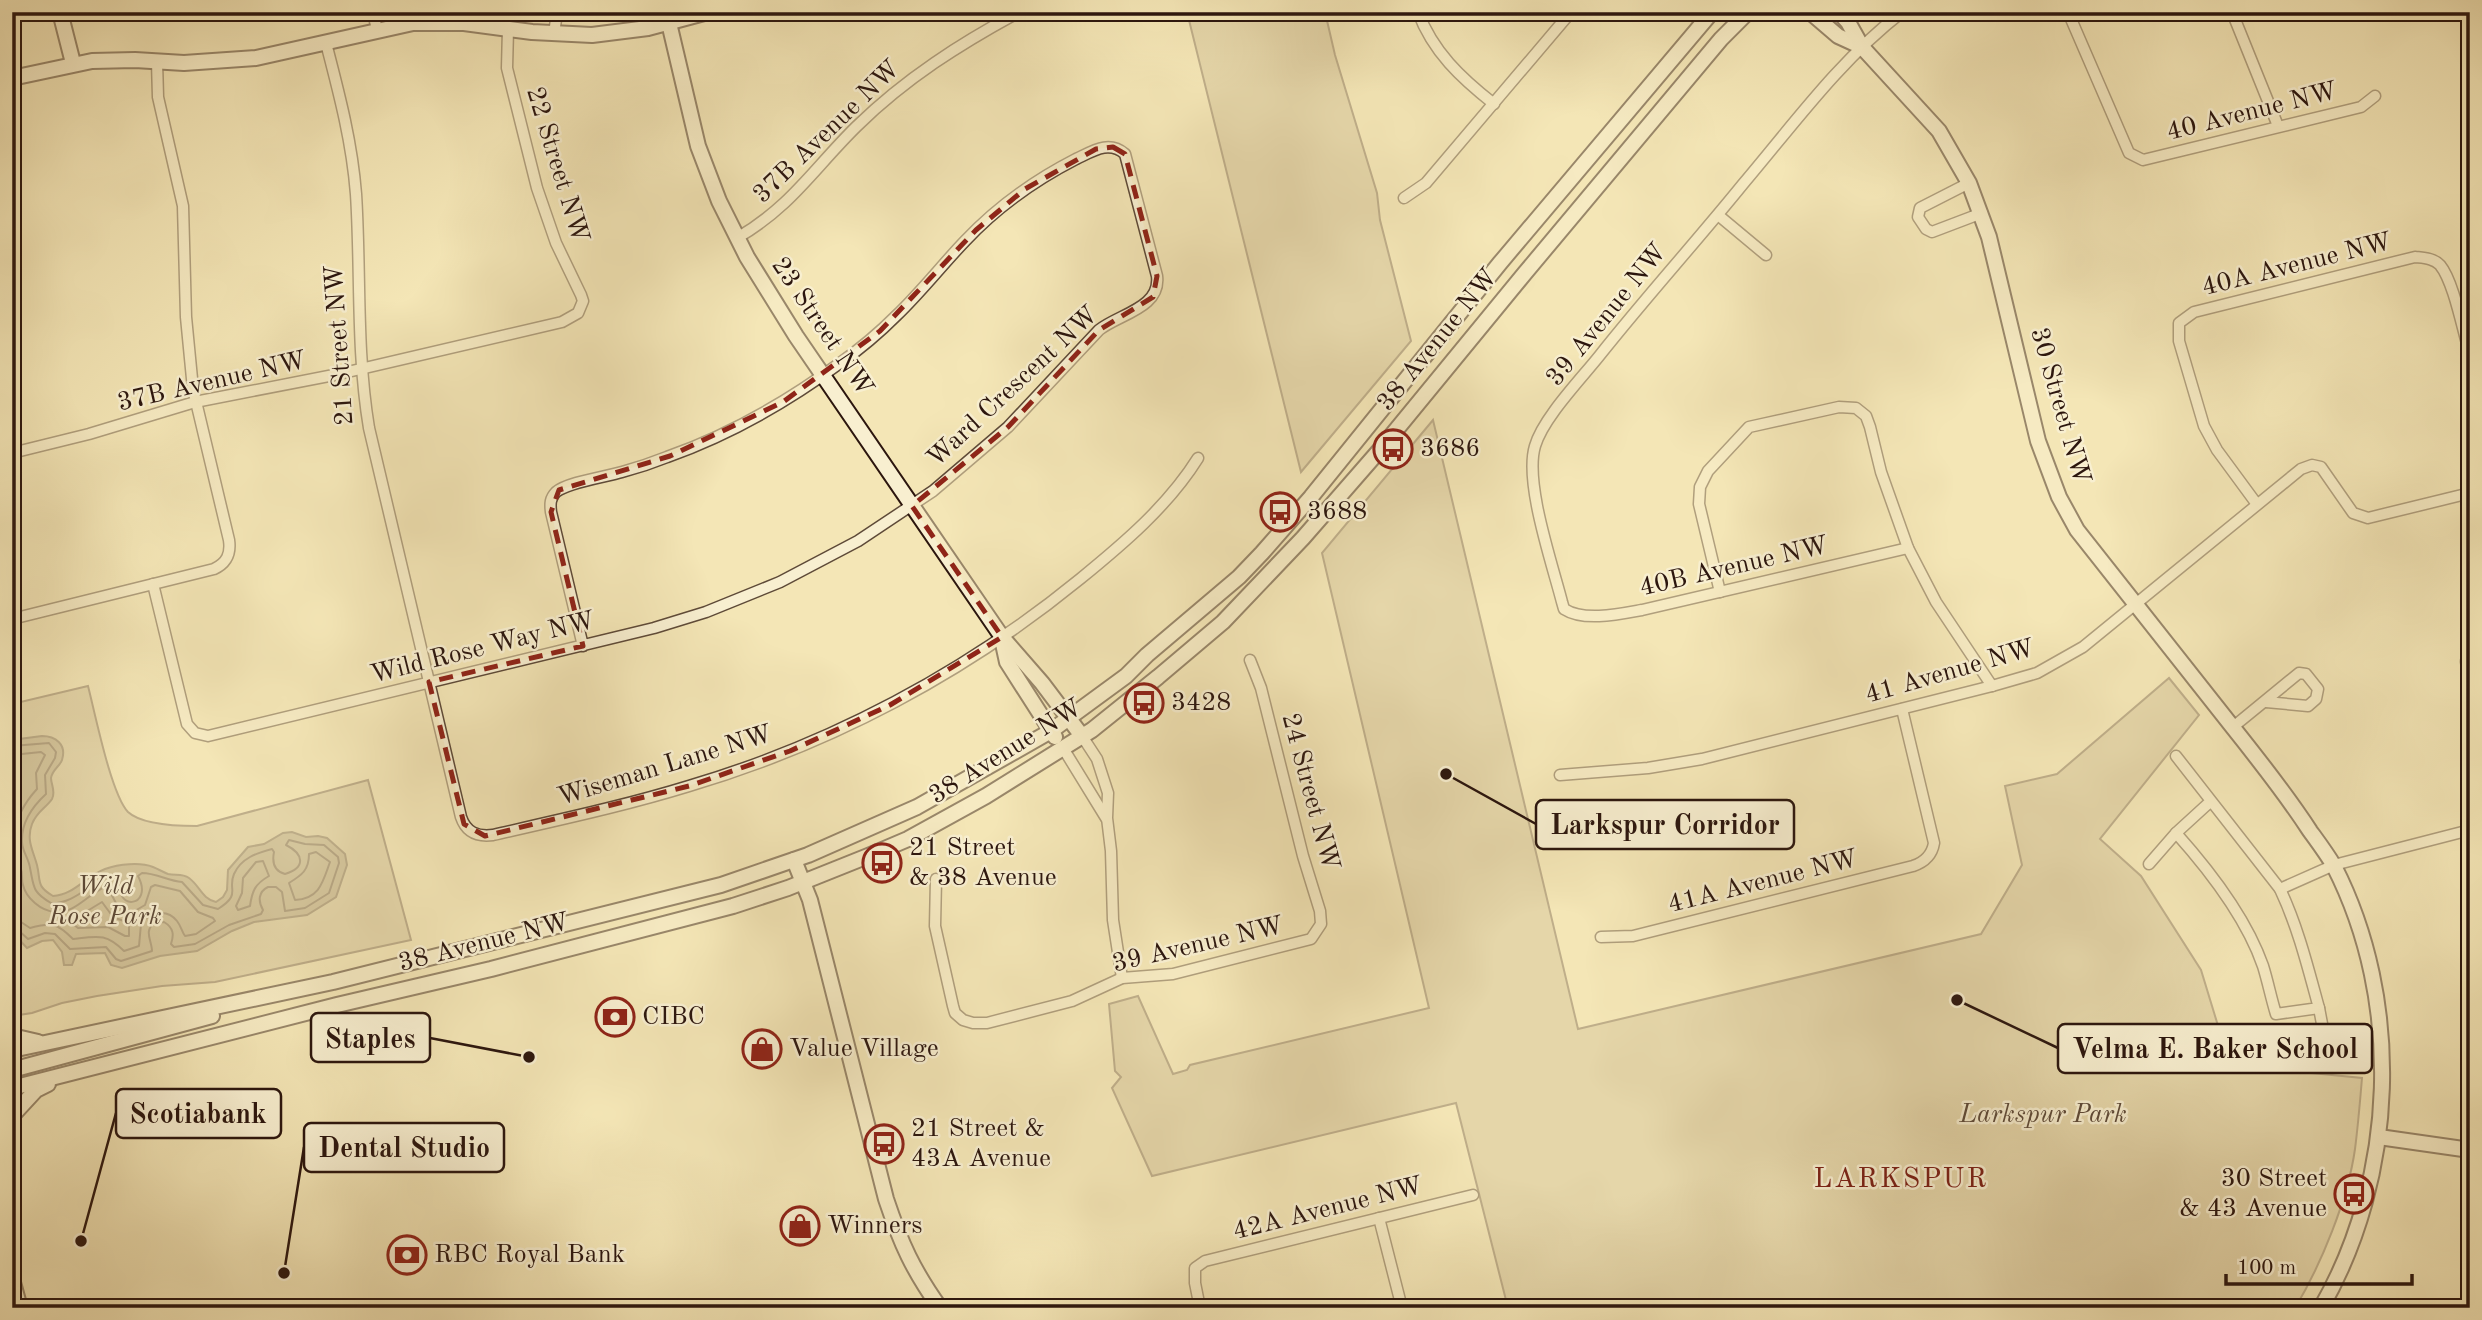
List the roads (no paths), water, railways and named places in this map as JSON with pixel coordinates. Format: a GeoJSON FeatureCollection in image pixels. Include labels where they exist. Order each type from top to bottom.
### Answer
{"type":"FeatureCollection","features":[{"type":"Feature","properties":{"kind":"main road"},"geometry":{"type":"LineString","coordinates":[[60,12],[74,63]]}},
{"type":"Feature","properties":{"kind":"main road"},"geometry":{"type":"LineString","coordinates":[[12,78],[74,63],[116,59],[184,63],[239,60],[413,23],[447,22],[554,34],[628,32],[668,18],[708,12]]}},
{"type":"Feature","properties":{"kind":"main road","name":"38 Avenue NW"},"geometry":{"type":"LineString","coordinates":[[12,1050],[266,997],[721,885],[794,860],[917,807],[1051,731],[1126,676],[1147,654],[1239,577],[1262,553],[1311,497],[1500,263],[1712,12]]}},
{"type":"Feature","properties":{"kind":"main road","name":"38 Avenue NW"},"geometry":{"type":"LineString","coordinates":[[12,1088],[733,906],[869,856],[940,822],[1063,748],[1158,677],[1223,622],[1303,538],[1378,452],[1721,39],[1748,12]]}},
{"type":"Feature","properties":{"kind":"main road","name":"30 Street NW"},"geometry":{"type":"LineString","coordinates":[[1810,12],[1838,36],[1862,47]]}},
{"type":"Feature","properties":{"kind":"main road","name":"30 Street NW"},"geometry":{"type":"LineString","coordinates":[[1839,12],[1849,22],[1862,47],[1939,131],[1969,183],[1982,213],[2038,441],[2059,497],[2077,530],[2286,793],[2334,866],[2360,933],[2373,984],[2382,1062],[2379,1137],[2376,1161],[2360,1217],[2322,1308]]}},
{"type":"Feature","properties":{"kind":"main road","name":"23 Street NW"},"geometry":{"type":"LineString","coordinates":[[668,18],[698,146],[719,201],[757,276],[1002,637],[1042,683],[1082,736]]}},
{"type":"Feature","properties":{"kind":"main road","name":"23 Street NW"},"geometry":{"type":"LineString","coordinates":[[1002,637],[1007,662],[1063,748]]}},
{"type":"Feature","properties":{"kind":"main road"},"geometry":{"type":"LineString","coordinates":[[794,860],[810,900],[886,1199],[917,1275],[940,1308]]}},
{"type":"Feature","properties":{"kind":"main road"},"geometry":{"type":"LineString","coordinates":[[12,1070],[206,1018],[266,997]]}},
{"type":"Feature","properties":{"kind":"main road"},"geometry":{"type":"LineString","coordinates":[[12,1036],[43,1043]]}},
{"type":"Feature","properties":{"kind":"main road"},"geometry":{"type":"LineString","coordinates":[[12,1116],[36,1090],[65,1076]]}},
{"type":"Feature","properties":{"kind":"main road"},"geometry":{"type":"LineString","coordinates":[[2379,1137],[2470,1150]]}},
{"type":"Feature","properties":{"kind":"main road"},"geometry":{"type":"LineString","coordinates":[[12,1279],[20,1308]]}},
{"type":"Feature","properties":{"kind":"street"},"geometry":{"type":"LineString","coordinates":[[373,12],[377,30]]}},
{"type":"Feature","properties":{"kind":"street"},"geometry":{"type":"LineString","coordinates":[[554,34],[557,12]]}},
{"type":"Feature","properties":{"kind":"street","name":"37B Avenue NW"},"geometry":{"type":"LineString","coordinates":[[737,238],[787,203],[841,142],[902,85],[961,44],[1019,12]]}},
{"type":"Feature","properties":{"kind":"street"},"geometry":{"type":"LineString","coordinates":[[1418,12],[1429,36],[1448,64],[1494,104]]}},
{"type":"Feature","properties":{"kind":"street"},"geometry":{"type":"LineString","coordinates":[[1404,198],[1426,183],[1571,12]]}},
{"type":"Feature","properties":{"kind":"street","name":"39 Avenue NW"},"geometry":{"type":"LineString","coordinates":[[1568,612],[1562,602],[1534,492],[1532,463],[1534,447],[1540,434],[1629,319],[1807,108],[1862,47],[1902,12]]}},
{"type":"Feature","properties":{"kind":"street","name":"40 Avenue NW"},"geometry":{"type":"LineString","coordinates":[[2068,12],[2129,153],[2136,158],[2152,159],[2361,107],[2375,96]]}},
{"type":"Feature","properties":{"kind":"street"},"geometry":{"type":"LineString","coordinates":[[2231,12],[2278,126]]}},
{"type":"Feature","properties":{"kind":"street","name":"22 Street NW"},"geometry":{"type":"LineString","coordinates":[[508,29],[507,68],[537,188],[556,243],[581,295],[581,308]]}},
{"type":"Feature","properties":{"kind":"street","name":"21 Street NW"},"geometry":{"type":"LineString","coordinates":[[326,43],[347,129],[355,191],[361,368],[369,428],[429,682]]}},
{"type":"Feature","properties":{"kind":"street"},"geometry":{"type":"LineString","coordinates":[[12,619],[214,569],[228,559],[229,540],[195,402],[186,317],[183,206],[158,97],[157,62]]}},
{"type":"Feature","properties":{"kind":"street","name":"Ward Crescent NW"},"geometry":{"type":"LineString","coordinates":[[824,375],[880,331],[976,230],[1020,193],[1096,149],[1112,147],[1125,154],[1157,276],[1157,290],[1153,297],[1094,335],[1008,428],[912,506]]}},
{"type":"Feature","properties":{"kind":"street"},"geometry":{"type":"LineString","coordinates":[[1969,183],[1920,208],[1918,216],[1932,233],[1982,213]]}},
{"type":"Feature","properties":{"kind":"street"},"geometry":{"type":"LineString","coordinates":[[1718,215],[1766,255]]}},
{"type":"Feature","properties":{"kind":"street"},"geometry":{"type":"LineString","coordinates":[[12,228],[12,263]]}},
{"type":"Feature","properties":{"kind":"street","name":"40A Avenue NW"},"geometry":{"type":"LineString","coordinates":[[2256,503],[2217,450],[2204,426],[2179,341],[2179,323],[2194,312],[2415,257],[2428,258],[2440,264],[2449,283],[2470,354]]}},
{"type":"Feature","properties":{"kind":"street","name":"37B Avenue NW"},"geometry":{"type":"LineString","coordinates":[[12,453],[89,434],[195,402],[361,368],[562,322],[571,318],[581,308]]}},
{"type":"Feature","properties":{"kind":"street"},"geometry":{"type":"LineString","coordinates":[[583,646],[551,512],[551,502],[555,494],[565,487],[625,471],[695,446],[769,410],[824,375]]}},
{"type":"Feature","properties":{"kind":"street"},"geometry":{"type":"LineString","coordinates":[[1720,592],[1698,495],[1702,481],[1709,471],[1749,426],[1839,407],[1856,408],[1866,416],[1885,485],[1908,548],[1936,602],[1992,686]]}},
{"type":"Feature","properties":{"kind":"street","name":"Wiseman Lane NW"},"geometry":{"type":"LineString","coordinates":[[429,682],[464,824],[474,834],[485,836],[689,786],[790,751],[890,705],[1002,637],[1048,605],[1119,546],[1182,484],[1198,458]]}},
{"type":"Feature","properties":{"kind":"street","name":"41 Avenue NW"},"geometry":{"type":"LineString","coordinates":[[1560,775],[1679,763],[2023,678],[2053,665],[2083,647],[2301,468],[2312,465],[2321,467],[2353,513],[2368,519],[2470,493]]}},
{"type":"Feature","properties":{"kind":"street","name":"Wild Rose Way NW"},"geometry":{"type":"LineString","coordinates":[[153,584],[185,718],[190,729],[201,736],[680,621],[758,592],[838,552],[912,506]]}},
{"type":"Feature","properties":{"kind":"street","name":"40B Avenue NW"},"geometry":{"type":"LineString","coordinates":[[1568,612],[1586,615],[1625,613],[1908,548]]}},
{"type":"Feature","properties":{"kind":"street"},"geometry":{"type":"LineString","coordinates":[[2468,659],[2470,688]]}},
{"type":"Feature","properties":{"kind":"street","name":"24 Street NW"},"geometry":{"type":"LineString","coordinates":[[1250,660],[1261,688],[1303,856],[1320,911],[1321,924],[1316,935]]}},
{"type":"Feature","properties":{"kind":"street"},"geometry":{"type":"LineString","coordinates":[[2233,727],[2299,673],[2306,674],[2318,689],[2316,699],[2308,706],[2266,702]]}},
{"type":"Feature","properties":{"kind":"street","name":"41A Avenue NW"},"geometry":{"type":"LineString","coordinates":[[1601,937],[1633,936],[1918,864],[1931,854],[1933,838],[1902,709]]}},
{"type":"Feature","properties":{"kind":"street","name":"23 Street NW"},"geometry":{"type":"LineString","coordinates":[[1082,736],[1097,759],[1106,784],[1114,928],[1122,978]]}},
{"type":"Feature","properties":{"kind":"street","name":"23 Street NW"},"geometry":{"type":"LineString","coordinates":[[1063,748],[1107,818]]}},
{"type":"Feature","properties":{"kind":"street"},"geometry":{"type":"LineString","coordinates":[[2175,756],[2280,889],[2289,908],[2319,1008],[2325,1066]]}},
{"type":"Feature","properties":{"kind":"street"},"geometry":{"type":"LineString","coordinates":[[2149,864],[2176,833],[2211,801]]}},
{"type":"Feature","properties":{"kind":"street"},"geometry":{"type":"LineString","coordinates":[[2280,889],[2334,866],[2470,830]]}},
{"type":"Feature","properties":{"kind":"street"},"geometry":{"type":"LineString","coordinates":[[2176,833],[2199,858],[2249,934],[2263,967],[2276,1014],[2319,1008]]}},
{"type":"Feature","properties":{"kind":"street","name":"39 Avenue NW"},"geometry":{"type":"LineString","coordinates":[[936,879],[936,938],[956,1013],[968,1023],[979,1024],[1041,1010],[1088,995],[1122,978],[1173,974],[1293,945],[1316,935]]}},
{"type":"Feature","properties":{"kind":"street","name":"42A Avenue NW"},"geometry":{"type":"LineString","coordinates":[[1200,1308],[1195,1268],[1212,1259],[1473,1195]]}},
{"type":"Feature","properties":{"kind":"street"},"geometry":{"type":"LineString","coordinates":[[1380,1218],[1402,1308]]}},
{"type":"Feature","properties":{"kind":"water"},"geometry":{"type":"Polygon","coordinates":[[[42,736],[55,739],[63,750],[62,760],[51,778],[53,796],[34,820],[30,830],[40,883],[53,896],[74,889],[105,869],[136,864],[148,865],[168,874],[186,876],[207,898],[216,902],[227,890],[228,870],[248,847],[264,844],[283,833],[292,832],[306,837],[327,838],[345,854],[347,865],[336,897],[307,915],[254,922],[197,951],[160,956],[122,968],[111,965],[105,953],[76,954],[72,965],[64,965],[62,952],[53,940],[42,941],[27,948],[12,932],[12,740],[42,736]]]}},
{"type":"Feature","properties":{"kind":"place","name":"3686"},"geometry":{"type":"Point","coordinates":[1393,449]}},
{"type":"Feature","properties":{"kind":"place","name":"3688"},"geometry":{"type":"Point","coordinates":[1280,512]}},
{"type":"Feature","properties":{"kind":"place","name":"3428"},"geometry":{"type":"Point","coordinates":[1144,703]}},
{"type":"Feature","properties":{"kind":"place","name":"Larkspur Corridor"},"geometry":{"type":"Point","coordinates":[1446,774]}},
{"type":"Feature","properties":{"kind":"place","name":"21 Street & 38 Avenue"},"geometry":{"type":"Point","coordinates":[882,863]}},
{"type":"Feature","properties":{"kind":"place","name":"Velma E. Baker School"},"geometry":{"type":"Point","coordinates":[1957,1000]}},
{"type":"Feature","properties":{"kind":"place","name":"CIBC"},"geometry":{"type":"Point","coordinates":[615,1017]}},
{"type":"Feature","properties":{"kind":"place","name":"Value Village"},"geometry":{"type":"Point","coordinates":[762,1049]}},
{"type":"Feature","properties":{"kind":"place","name":"Staples"},"geometry":{"type":"Point","coordinates":[529,1057]}},
{"type":"Feature","properties":{"kind":"place","name":"21 Street & 43A Avenue"},"geometry":{"type":"Point","coordinates":[884,1144]}},
{"type":"Feature","properties":{"kind":"place","name":"30 Street & 43 Avenue"},"geometry":{"type":"Point","coordinates":[2354,1194]}},
{"type":"Feature","properties":{"kind":"place","name":"Winners"},"geometry":{"type":"Point","coordinates":[800,1226]}},
{"type":"Feature","properties":{"kind":"place","name":"Scotiabank"},"geometry":{"type":"Point","coordinates":[81,1241]}},
{"type":"Feature","properties":{"kind":"place","name":"RBC Royal Bank"},"geometry":{"type":"Point","coordinates":[407,1255]}},
{"type":"Feature","properties":{"kind":"place","name":"Dental Studio"},"geometry":{"type":"Point","coordinates":[284,1273]}},
{"type":"Feature","properties":{"kind":"district","name":"LARKSPUR"},"geometry":{"type":"Point","coordinates":[1901,1180]}},
{"type":"Feature","properties":{"kind":"park label","name":"Wild Rose Park"},"geometry":{"type":"Point","coordinates":[105,902]}},
{"type":"Feature","properties":{"kind":"park label","name":"Larkspur Park"},"geometry":{"type":"Point","coordinates":[2043,1115]}}]}
